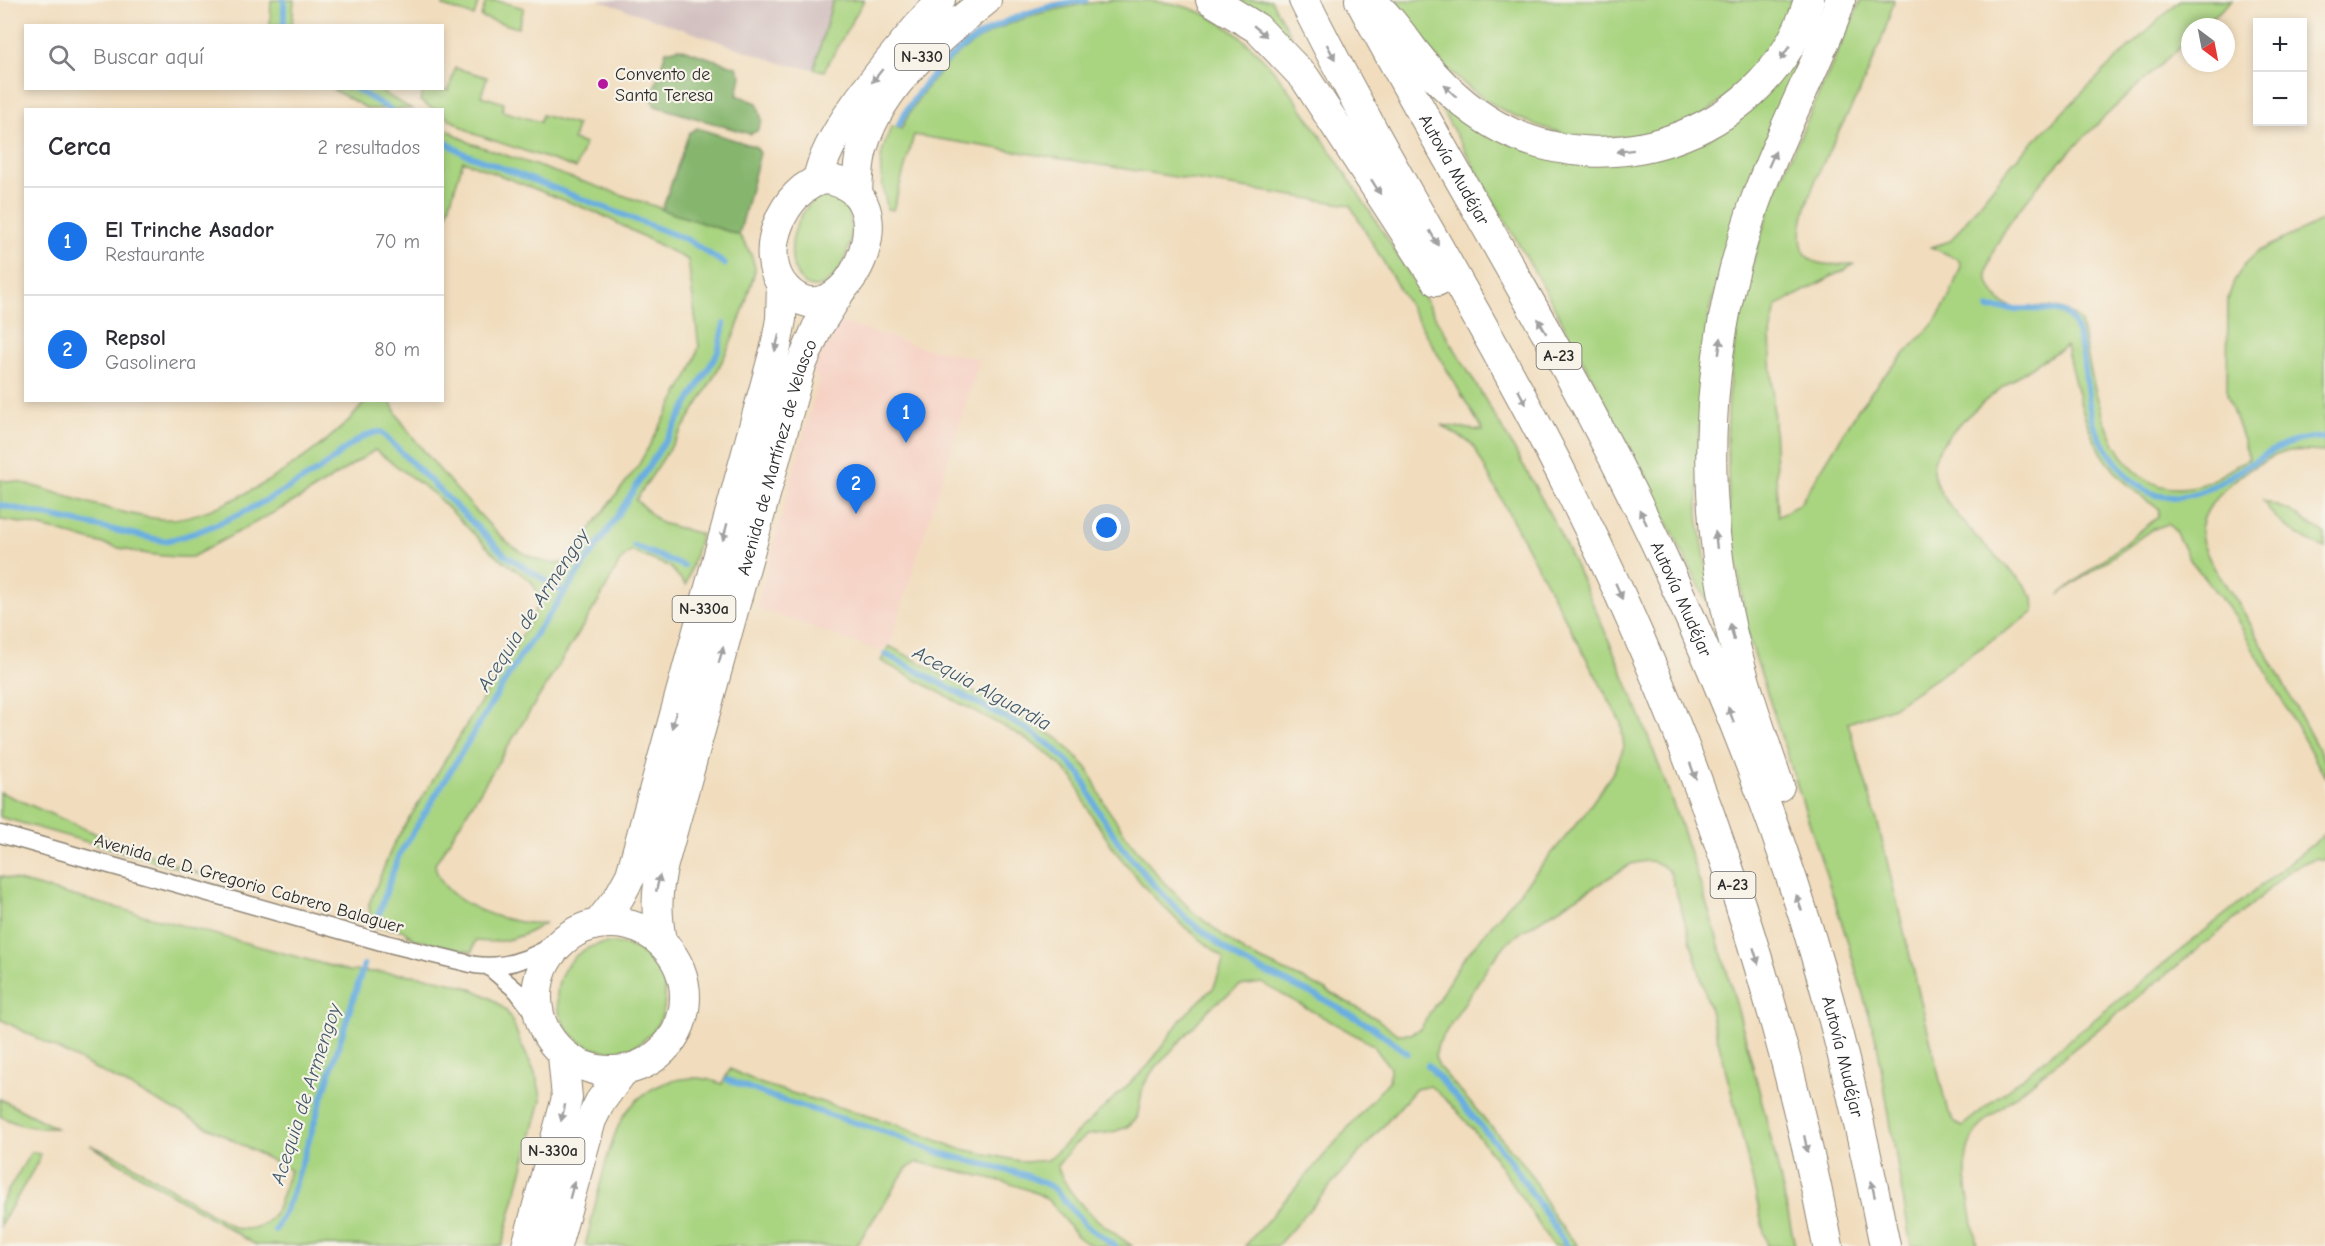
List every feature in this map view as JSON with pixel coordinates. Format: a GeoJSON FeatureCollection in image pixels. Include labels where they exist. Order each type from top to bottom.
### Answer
{"type":"FeatureCollection","features":[{"type":"Feature","properties":{"kind":"highway"},"geometry":{"type":"LineString","coordinates":[[914,31],[940,0]]}},
{"type":"Feature","properties":{"kind":"highway","name":"N-330"},"geometry":{"type":"LineString","coordinates":[[818,180],[823,161],[869,86],[914,31],[942,18],[963,0]]}},
{"type":"Feature","properties":{"kind":"highway","name":"N-330"},"geometry":{"type":"LineString","coordinates":[[856,192],[862,147],[882,108],[931,47],[986,0]]}},
{"type":"Feature","properties":{"kind":"highway"},"geometry":{"type":"LineString","coordinates":[[1211,0],[1257,28],[1305,78],[1468,332],[1495,345]]}},
{"type":"Feature","properties":{"kind":"highway","name":"A-23"},"geometry":{"type":"LineString","coordinates":[[1304,0],[1356,99],[1495,345],[1616,583],[1695,776],[1762,976],[1803,1130],[1828,1246]]}},
{"type":"Feature","properties":{"kind":"highway","name":"Autovía Mudéjar"},"geometry":{"type":"LineString","coordinates":[[1360,0],[1630,490],[1673,580],[1726,703],[1780,848],[1834,1023],[1860,1125],[1885,1246]]}},
{"type":"Feature","properties":{"kind":"highway"},"geometry":{"type":"LineString","coordinates":[[1370,0],[1392,21],[1448,90],[1497,126],[1554,147],[1585,152],[1616,152],[1646,148],[1676,140],[1731,111],[1754,92],[1775,69],[1792,43],[1809,0]]}},
{"type":"Feature","properties":{"kind":"highway"},"geometry":{"type":"LineString","coordinates":[[1780,848],[1790,822],[1739,660],[1718,561],[1712,491],[1712,415],[1724,318],[1746,228],[1763,180],[1840,0]]}},
{"type":"Feature","properties":{"kind":"highway"},"geometry":{"type":"LineString","coordinates":[[818,180],[837,180],[856,192]]}},
{"type":"Feature","properties":{"kind":"highway","name":"N-330a"},"geometry":{"type":"LineString","coordinates":[[782,285],[774,262],[776,234],[780,221],[798,192],[818,180]]}},
{"type":"Feature","properties":{"kind":"highway","name":"N-330a"},"geometry":{"type":"LineString","coordinates":[[838,295],[854,274],[865,240],[867,212],[856,192]]}},
{"type":"Feature","properties":{"kind":"highway"},"geometry":{"type":"LineString","coordinates":[[782,285],[798,299],[808,302],[828,300],[838,295]]}},
{"type":"Feature","properties":{"kind":"highway","name":"Avenida de Martínez de Velasco"},"geometry":{"type":"LineString","coordinates":[[599,923],[625,888],[633,866],[776,346],[781,319],[782,285]]}},
{"type":"Feature","properties":{"kind":"highway","name":"Avenida de Martínez de Velasco"},"geometry":{"type":"LineString","coordinates":[[661,941],[656,914],[656,892],[666,853],[800,368],[816,327],[838,295]]}},
{"type":"Feature","properties":{"kind":"highway","name":"N-330a"},"geometry":{"type":"LineString","coordinates":[[599,923],[638,927],[661,941],[670,951],[682,974],[686,1000],[679,1028],[662,1052],[650,1060],[623,1071],[598,1071],[563,1055],[554,1046],[541,1023],[536,995],[541,974],[550,954],[572,934],[599,923]]}},
{"type":"Feature","properties":{"kind":"highway","name":"N-330a"},"geometry":{"type":"LineString","coordinates":[[527,1246],[567,1098],[563,1055]]}},
{"type":"Feature","properties":{"kind":"highway","name":"N-330a"},"geometry":{"type":"LineString","coordinates":[[556,1246],[591,1120],[600,1102],[623,1071]]}},
{"type":"Feature","properties":{"kind":"street","name":"Avenida de D. Gregorio Cabrero Balaguer"},"geometry":{"type":"LineString","coordinates":[[0,834],[385,944],[489,967],[524,960],[572,934]]}},
{"type":"Feature","properties":{"kind":"street","name":"Avenida de D. Gregorio Cabrero Balaguer"},"geometry":{"type":"LineString","coordinates":[[489,967],[518,991],[541,1023]]}},
{"type":"Feature","properties":{"kind":"shaded area"},"geometry":{"type":"Polygon","coordinates":[[[598,0],[833,0],[814,69],[784,64],[598,0]]]}},
{"type":"Feature","properties":{"kind":"shaded area"},"geometry":{"type":"Polygon","coordinates":[[[843,323],[922,347],[980,359],[889,646],[877,650],[757,608],[818,381],[813,369],[836,324],[843,323]]]}},
{"type":"Feature","properties":{"kind":"green space"},"geometry":{"type":"Polygon","coordinates":[[[271,0],[294,0],[292,24],[270,24],[271,0]]]}},
{"type":"Feature","properties":{"kind":"green space"},"geometry":{"type":"Polygon","coordinates":[[[445,0],[479,0],[474,16],[443,6],[445,0]]]}},
{"type":"Feature","properties":{"kind":"green space"},"geometry":{"type":"Polygon","coordinates":[[[494,0],[524,8],[518,28],[481,17],[486,1],[493,2],[494,0]]]}},
{"type":"Feature","properties":{"kind":"green space"},"geometry":{"type":"Polygon","coordinates":[[[833,0],[864,0],[824,71],[814,69],[833,0]]]}},
{"type":"Feature","properties":{"kind":"green space"},"geometry":{"type":"Polygon","coordinates":[[[1113,0],[1168,3],[1200,12],[1223,24],[1262,57],[1295,99],[1377,223],[1477,386],[1537,490],[1556,525],[1610,644],[1645,727],[1676,811],[1730,983],[1754,1070],[1795,1246],[1767,1246],[1723,1058],[1670,872],[1656,862],[1643,861],[1631,864],[1524,930],[1507,943],[1489,965],[1438,1044],[1435,1057],[1440,1068],[1528,1169],[1555,1219],[1578,1246],[1553,1246],[1481,1140],[1447,1101],[1430,1086],[1416,1089],[1277,1246],[1245,1246],[1389,1081],[1390,1068],[1373,1045],[1262,983],[1240,986],[1211,1007],[1151,1073],[1143,1086],[1137,1118],[1127,1127],[1113,1132],[1087,1135],[1073,1146],[1057,1166],[1070,1191],[1088,1212],[1132,1246],[1095,1246],[1086,1242],[1071,1230],[1046,1199],[1024,1188],[918,1162],[906,1169],[856,1246],[585,1246],[607,1158],[619,1125],[634,1103],[645,1094],[669,1082],[695,1078],[722,1084],[730,1069],[762,1084],[895,1124],[957,1148],[1025,1162],[1048,1160],[1149,1065],[1182,1018],[1214,987],[1224,958],[1182,925],[1148,891],[1115,851],[1090,813],[1074,779],[1049,754],[1023,737],[881,661],[889,646],[1032,722],[1060,740],[1088,769],[1105,805],[1129,840],[1161,879],[1193,912],[1246,953],[1324,989],[1377,1019],[1397,1034],[1411,1034],[1421,1028],[1460,963],[1583,816],[1614,771],[1624,747],[1621,723],[1472,444],[1441,425],[1483,431],[1350,205],[914,135],[893,210],[887,209],[881,176],[881,159],[886,139],[892,126],[901,129],[919,97],[940,71],[963,50],[988,34],[1015,22],[1045,12],[1113,0]]]}},
{"type":"Feature","properties":{"kind":"green space"},"geometry":{"type":"Polygon","coordinates":[[[1236,0],[1271,0],[1298,49],[1236,0]]]}},
{"type":"Feature","properties":{"kind":"green space"},"geometry":{"type":"Polygon","coordinates":[[[1396,0],[1800,0],[1771,58],[1760,70],[1708,111],[1654,133],[1609,138],[1566,133],[1524,120],[1486,100],[1451,72],[1421,39],[1396,0]]]}},
{"type":"Feature","properties":{"kind":"green space"},"geometry":{"type":"Polygon","coordinates":[[[1822,0],[1830,0],[1733,234],[1710,308],[1699,431],[1698,517],[1716,620],[1640,467],[1549,297],[1432,93],[1464,120],[1680,151],[1710,138],[1738,121],[1822,0]]]}},
{"type":"Feature","properties":{"kind":"green space"},"geometry":{"type":"Polygon","coordinates":[[[1861,0],[1894,0],[1873,62],[1820,170],[1803,220],[1801,240],[1811,260],[1829,264],[1855,264],[1776,306],[1770,335],[1778,516],[1800,504],[1859,408],[1882,378],[1934,323],[1948,300],[1961,266],[1958,259],[1931,247],[1950,241],[2014,161],[2105,70],[2180,0],[2232,0],[2212,18],[2181,18],[2181,46],[2106,115],[2041,183],[2014,217],[1995,248],[1987,274],[1995,295],[2003,303],[2012,307],[2057,308],[2081,322],[2099,405],[2110,434],[2124,458],[2143,477],[2166,487],[2196,486],[2217,478],[2249,458],[2227,394],[2228,299],[2234,281],[2244,265],[2259,251],[2325,219],[2325,452],[2289,451],[2261,462],[2245,472],[2217,497],[2207,511],[2202,525],[2202,539],[2208,557],[2251,625],[2325,762],[2325,777],[2235,616],[2188,557],[2175,531],[2168,524],[2151,530],[2058,595],[2158,517],[2159,509],[2118,475],[2104,457],[2085,419],[2066,346],[2031,367],[1986,400],[1948,437],[1937,455],[1933,471],[1945,498],[1971,530],[2024,584],[2033,597],[2034,612],[1893,707],[1848,723],[1878,824],[1947,1109],[1955,1122],[1962,1126],[2325,834],[2325,860],[2315,858],[2293,868],[2240,915],[1988,1118],[1976,1132],[1968,1149],[1966,1172],[1977,1246],[1911,1246],[1877,1043],[1846,936],[1747,631],[1729,510],[1727,438],[1730,372],[1740,312],[1757,247],[1777,188],[1861,0]]]}},
{"type":"Feature","properties":{"kind":"green space"},"geometry":{"type":"Polygon","coordinates":[[[679,48],[737,67],[741,76],[737,95],[757,103],[762,120],[757,131],[750,134],[655,106],[651,99],[666,51],[679,48]]]}},
{"type":"Feature","properties":{"kind":"green space"},"geometry":{"type":"Polygon","coordinates":[[[455,68],[487,77],[481,96],[504,103],[502,111],[540,122],[542,115],[577,125],[573,140],[585,144],[576,168],[474,134],[444,116],[444,108],[431,108],[420,101],[424,90],[449,90],[455,68]]]}},
{"type":"Feature","properties":{"kind":"green space"},"geometry":{"type":"Polygon","coordinates":[[[334,90],[378,90],[410,108],[366,108],[334,90]]]}},
{"type":"Feature","properties":{"kind":"green space"},"geometry":{"type":"Polygon","coordinates":[[[444,128],[470,143],[739,235],[749,250],[755,268],[740,318],[716,373],[636,500],[661,523],[701,534],[686,585],[670,567],[631,551],[621,560],[599,600],[435,864],[439,878],[449,891],[479,910],[514,921],[545,923],[512,939],[495,942],[475,941],[472,952],[414,939],[402,930],[371,927],[369,904],[393,845],[531,620],[538,604],[537,591],[531,581],[493,553],[435,495],[375,450],[304,496],[192,557],[168,557],[144,553],[24,523],[0,520],[0,480],[19,482],[108,508],[161,519],[184,517],[211,509],[241,496],[302,459],[350,419],[364,402],[391,402],[408,431],[426,453],[467,501],[504,539],[527,555],[540,560],[553,563],[566,561],[638,466],[691,370],[699,347],[688,260],[602,215],[463,161],[444,224],[444,128]]]}},
{"type":"Feature","properties":{"kind":"green space"},"geometry":{"type":"Polygon","coordinates":[[[697,128],[756,147],[760,153],[739,235],[662,210],[689,133],[697,128]]]}},
{"type":"Feature","properties":{"kind":"green space"},"geometry":{"type":"Polygon","coordinates":[[[827,195],[845,203],[850,217],[851,238],[844,260],[832,277],[821,286],[810,286],[801,280],[795,269],[792,254],[793,237],[800,218],[808,206],[814,200],[827,195]]]}},
{"type":"Feature","properties":{"kind":"green space"},"geometry":{"type":"Polygon","coordinates":[[[2263,501],[2290,511],[2325,534],[2325,548],[2290,529],[2268,509],[2263,501]]]}},
{"type":"Feature","properties":{"kind":"green space"},"geometry":{"type":"Polygon","coordinates":[[[0,792],[106,838],[206,876],[0,817],[0,792]]]}},
{"type":"Feature","properties":{"kind":"green space"},"geometry":{"type":"Polygon","coordinates":[[[0,876],[349,971],[432,978],[475,990],[492,999],[511,1018],[534,1071],[541,1100],[502,1246],[256,1245],[90,1145],[121,1158],[235,1228],[249,1229],[268,1221],[279,1204],[290,1170],[0,1019],[0,876]]]}},
{"type":"Feature","properties":{"kind":"green space"},"geometry":{"type":"Polygon","coordinates":[[[611,943],[632,947],[649,959],[661,976],[665,997],[661,1018],[649,1035],[632,1047],[611,1051],[590,1047],[573,1035],[561,1018],[557,997],[561,976],[573,959],[590,947],[611,943]]]}},
{"type":"Feature","properties":{"kind":"green space"},"geometry":{"type":"Polygon","coordinates":[[[0,1099],[56,1128],[27,1126],[0,1116],[0,1099]]]}},
{"type":"Feature","properties":{"kind":"green space"},"geometry":{"type":"Polygon","coordinates":[[[31,1152],[40,1154],[38,1162],[0,1226],[0,1204],[31,1152]]]}},
{"type":"Feature","properties":{"kind":"waterway","name":"Acequia de Armengoy"},"geometry":{"type":"LineString","coordinates":[[284,0],[284,24]]}},
{"type":"Feature","properties":{"kind":"waterway"},"geometry":{"type":"LineString","coordinates":[[899,124],[915,97],[933,74],[954,54],[976,38],[1027,13],[1086,0]]}},
{"type":"Feature","properties":{"kind":"waterway","name":"Acequia de Armengoy"},"geometry":{"type":"LineString","coordinates":[[357,90],[388,108]]}},
{"type":"Feature","properties":{"kind":"waterway","name":"Acequia de Armengoy"},"geometry":{"type":"LineString","coordinates":[[444,141],[463,153],[688,240],[725,264]]}},
{"type":"Feature","properties":{"kind":"waterway"},"geometry":{"type":"LineString","coordinates":[[1989,308],[2051,310],[2066,314],[2073,322],[2078,333],[2092,419],[2097,432],[2124,471],[2138,486],[2149,492],[2162,496],[2183,496],[2204,490],[2282,446],[2303,439],[2325,438]]}},
{"type":"Feature","properties":{"kind":"waterway","name":"Acequia de Armengoy"},"geometry":{"type":"LineString","coordinates":[[377,919],[398,857],[521,655],[608,530],[673,429],[718,352],[724,324]]}},
{"type":"Feature","properties":{"kind":"waterway"},"geometry":{"type":"LineString","coordinates":[[0,505],[164,541],[202,530],[244,512],[319,470],[356,441],[381,432],[505,555],[564,592]]}},
{"type":"Feature","properties":{"kind":"waterway"},"geometry":{"type":"LineString","coordinates":[[634,546],[684,566]]}},
{"type":"Feature","properties":{"kind":"waterway","name":"Acequia Alguardia"},"geometry":{"type":"LineString","coordinates":[[885,654],[1027,729],[1054,748],[1081,775],[1097,809],[1121,846],[1187,919],[1241,961],[1319,997],[1372,1027],[1407,1053]]}},
{"type":"Feature","properties":{"kind":"waterway","name":"Acequia de Armengoy"},"geometry":{"type":"LineString","coordinates":[[275,1230],[290,1200],[364,965]]}},
{"type":"Feature","properties":{"kind":"waterway","name":"Acequia Alguardia"},"geometry":{"type":"LineString","coordinates":[[1428,1065],[1507,1156],[1567,1246]]}},
{"type":"Feature","properties":{"kind":"waterway"},"geometry":{"type":"LineString","coordinates":[[728,1080],[778,1099],[888,1133],[940,1153],[1025,1175],[1046,1184],[1055,1189],[1085,1225],[1115,1246]]}},
{"type":"Feature","properties":{"kind":"place","name":"Convento de Santa Teresa"},"geometry":{"type":"Point","coordinates":[603,84]}},
{"type":"Feature","properties":{"kind":"place","name":"El Trinche Asador"},"geometry":{"type":"Point","coordinates":[906,443]}},
{"type":"Feature","properties":{"kind":"place","name":"Repsol"},"geometry":{"type":"Point","coordinates":[856,514]}}]}
